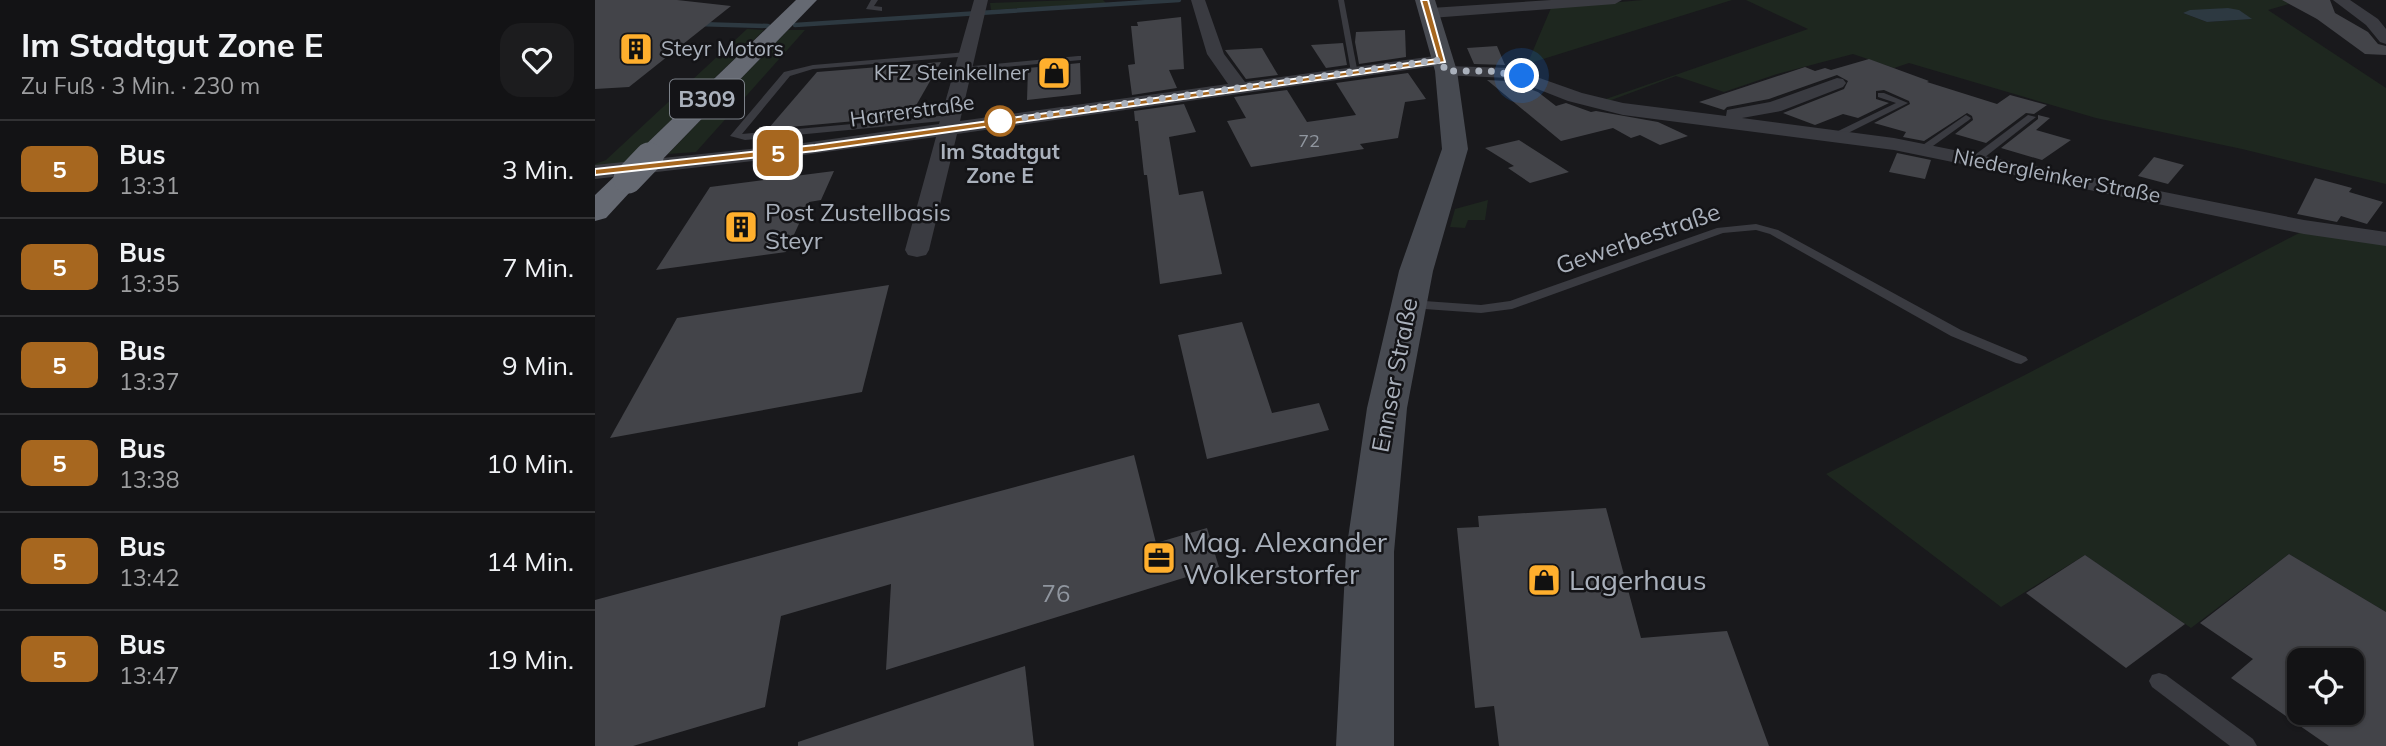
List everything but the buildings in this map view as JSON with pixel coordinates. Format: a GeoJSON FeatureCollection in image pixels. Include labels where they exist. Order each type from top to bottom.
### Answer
{"type":"FeatureCollection","features":[{"type":"Feature","properties":{"kind":"highway","name":"B309"},"geometry":{"type":"LineString","coordinates":[[595,212],[807,0]]}},
{"type":"Feature","properties":{"kind":"street"},"geometry":{"type":"LineString","coordinates":[[1198,0],[1216,54],[1239,87]]}},
{"type":"Feature","properties":{"kind":"street","name":"Ennser Straße"},"geometry":{"type":"LineString","coordinates":[[1365,746],[1372,519],[1387,408],[1408,304],[1427,232],[1455,149],[1444,66],[1428,7],[1615,0]]}},
{"type":"Feature","properties":{"kind":"street"},"geometry":{"type":"LineString","coordinates":[[2340,0],[2372,22],[2386,39]]}},
{"type":"Feature","properties":{"kind":"street"},"geometry":{"type":"LineString","coordinates":[[917,250],[979,9]]}},
{"type":"Feature","properties":{"kind":"street","name":"Harrerstraße"},"geometry":{"type":"LineString","coordinates":[[595,172],[776,153],[949,123],[1355,72],[1444,66]]}},
{"type":"Feature","properties":{"kind":"street","name":"Niedergleinker Straße"},"geometry":{"type":"LineString","coordinates":[[1444,66],[1511,73],[1606,106],[1837,135],[1923,149],[2304,227],[2386,239]]}},
{"type":"Feature","properties":{"kind":"street","name":"Niedergleinker Straße"},"geometry":{"type":"LineString","coordinates":[[1727,121],[1737,112],[1773,107],[1837,83]]}},
{"type":"Feature","properties":{"kind":"lane"},"geometry":{"type":"LineString","coordinates":[[875,0],[869,7],[879,9]]}},
{"type":"Feature","properties":{"kind":"lane"},"geometry":{"type":"LineString","coordinates":[[1341,0],[1355,72]]}},
{"type":"Feature","properties":{"kind":"lane"},"geometry":{"type":"LineString","coordinates":[[949,123],[735,136],[787,74],[813,66],[1077,58]]}},
{"type":"Feature","properties":{"kind":"lane"},"geometry":{"type":"LineString","coordinates":[[1837,135],[1904,103],[1881,95]]}},
{"type":"Feature","properties":{"kind":"lane"},"geometry":{"type":"LineString","coordinates":[[1976,159],[2032,117]]}},
{"type":"Feature","properties":{"kind":"lane"},"geometry":{"type":"LineString","coordinates":[[1923,149],[1966,118]]}},
{"type":"Feature","properties":{"kind":"lane","name":"Gewerbestraße"},"geometry":{"type":"LineString","coordinates":[[1408,304],[1481,309],[1512,305],[1721,230],[1756,227],[1775,232],[1956,333],[2021,360]]}},
{"type":"Feature","properties":{"kind":"lane"},"geometry":{"type":"LineString","coordinates":[[2159,681],[2246,746]]}},
{"type":"Feature","properties":{"kind":"shaded area"},"geometry":{"type":"Polygon","coordinates":[[[1103,0],[1106,3],[991,10],[990,3],[1103,0]]]}},
{"type":"Feature","properties":{"kind":"shaded area"},"geometry":{"type":"Polygon","coordinates":[[[1643,0],[1732,0],[1511,69],[1529,60],[1551,8],[1643,0]]]}},
{"type":"Feature","properties":{"kind":"shaded area"},"geometry":{"type":"Polygon","coordinates":[[[1746,0],[2284,0],[2289,4],[2268,10],[2386,88],[2386,184],[2242,149],[2096,118],[1909,63],[1894,68],[1853,54],[1777,74],[1724,92],[1676,76],[1606,102],[1603,100],[1808,29],[1746,0]],[[2228,8],[2183,13],[2207,22],[2251,19],[2228,8]]]}},
{"type":"Feature","properties":{"kind":"shaded area"},"geometry":{"type":"Polygon","coordinates":[[[2190,10],[2239,10],[2252,19],[2207,22],[2183,13],[2190,10]]]}},
{"type":"Feature","properties":{"kind":"shaded area"},"geometry":{"type":"Polygon","coordinates":[[[747,29],[764,30],[625,165],[595,170],[595,164],[606,160],[747,29]]]}},
{"type":"Feature","properties":{"kind":"shaded area"},"geometry":{"type":"Polygon","coordinates":[[[788,30],[805,30],[696,152],[668,154],[788,30]]]}},
{"type":"Feature","properties":{"kind":"shaded area"},"geometry":{"type":"Polygon","coordinates":[[[1488,200],[1485,220],[1468,220],[1465,228],[1450,227],[1455,209],[1488,200]]]}},
{"type":"Feature","properties":{"kind":"shaded area"},"geometry":{"type":"Polygon","coordinates":[[[2303,231],[2386,245],[2386,612],[2289,554],[2191,628],[2085,555],[2001,607],[1826,474],[2021,377],[2303,231]]]}},
{"type":"Feature","properties":{"kind":"waterway"},"geometry":{"type":"LineString","coordinates":[[795,25],[1179,0]]}},
{"type":"Feature","properties":{"kind":"waterway"},"geometry":{"type":"LineString","coordinates":[[697,24],[768,26]]}},
{"type":"Feature","properties":{"kind":"bus line","name":"5"},"geometry":{"type":"LineString","coordinates":[[595,172],[892,138],[1442,60],[1431,13],[1425,0]]}},
{"type":"Feature","properties":{"kind":"place","name":"Steyr Motors"},"geometry":{"type":"Point","coordinates":[636,49]}},
{"type":"Feature","properties":{"kind":"place","name":"KFZ Steinkellner"},"geometry":{"type":"Point","coordinates":[1054,73]}},
{"type":"Feature","properties":{"kind":"place","name":"Im Stadtgut Zone E"},"geometry":{"type":"Point","coordinates":[1000,121]}},
{"type":"Feature","properties":{"kind":"place","name":"Post Zustellbasis Steyr"},"geometry":{"type":"Point","coordinates":[741,227]}},
{"type":"Feature","properties":{"kind":"place","name":"Mag. Alexander Wolkerstorfer"},"geometry":{"type":"Point","coordinates":[1159,558]}},
{"type":"Feature","properties":{"kind":"place","name":"Lagerhaus"},"geometry":{"type":"Point","coordinates":[1544,580]}},
{"type":"Feature","properties":{"kind":"route"},"geometry":{"type":"LineString","coordinates":[[1000,121],[1442,60],[1445,71],[1490,71],[1522,76]]}}]}
